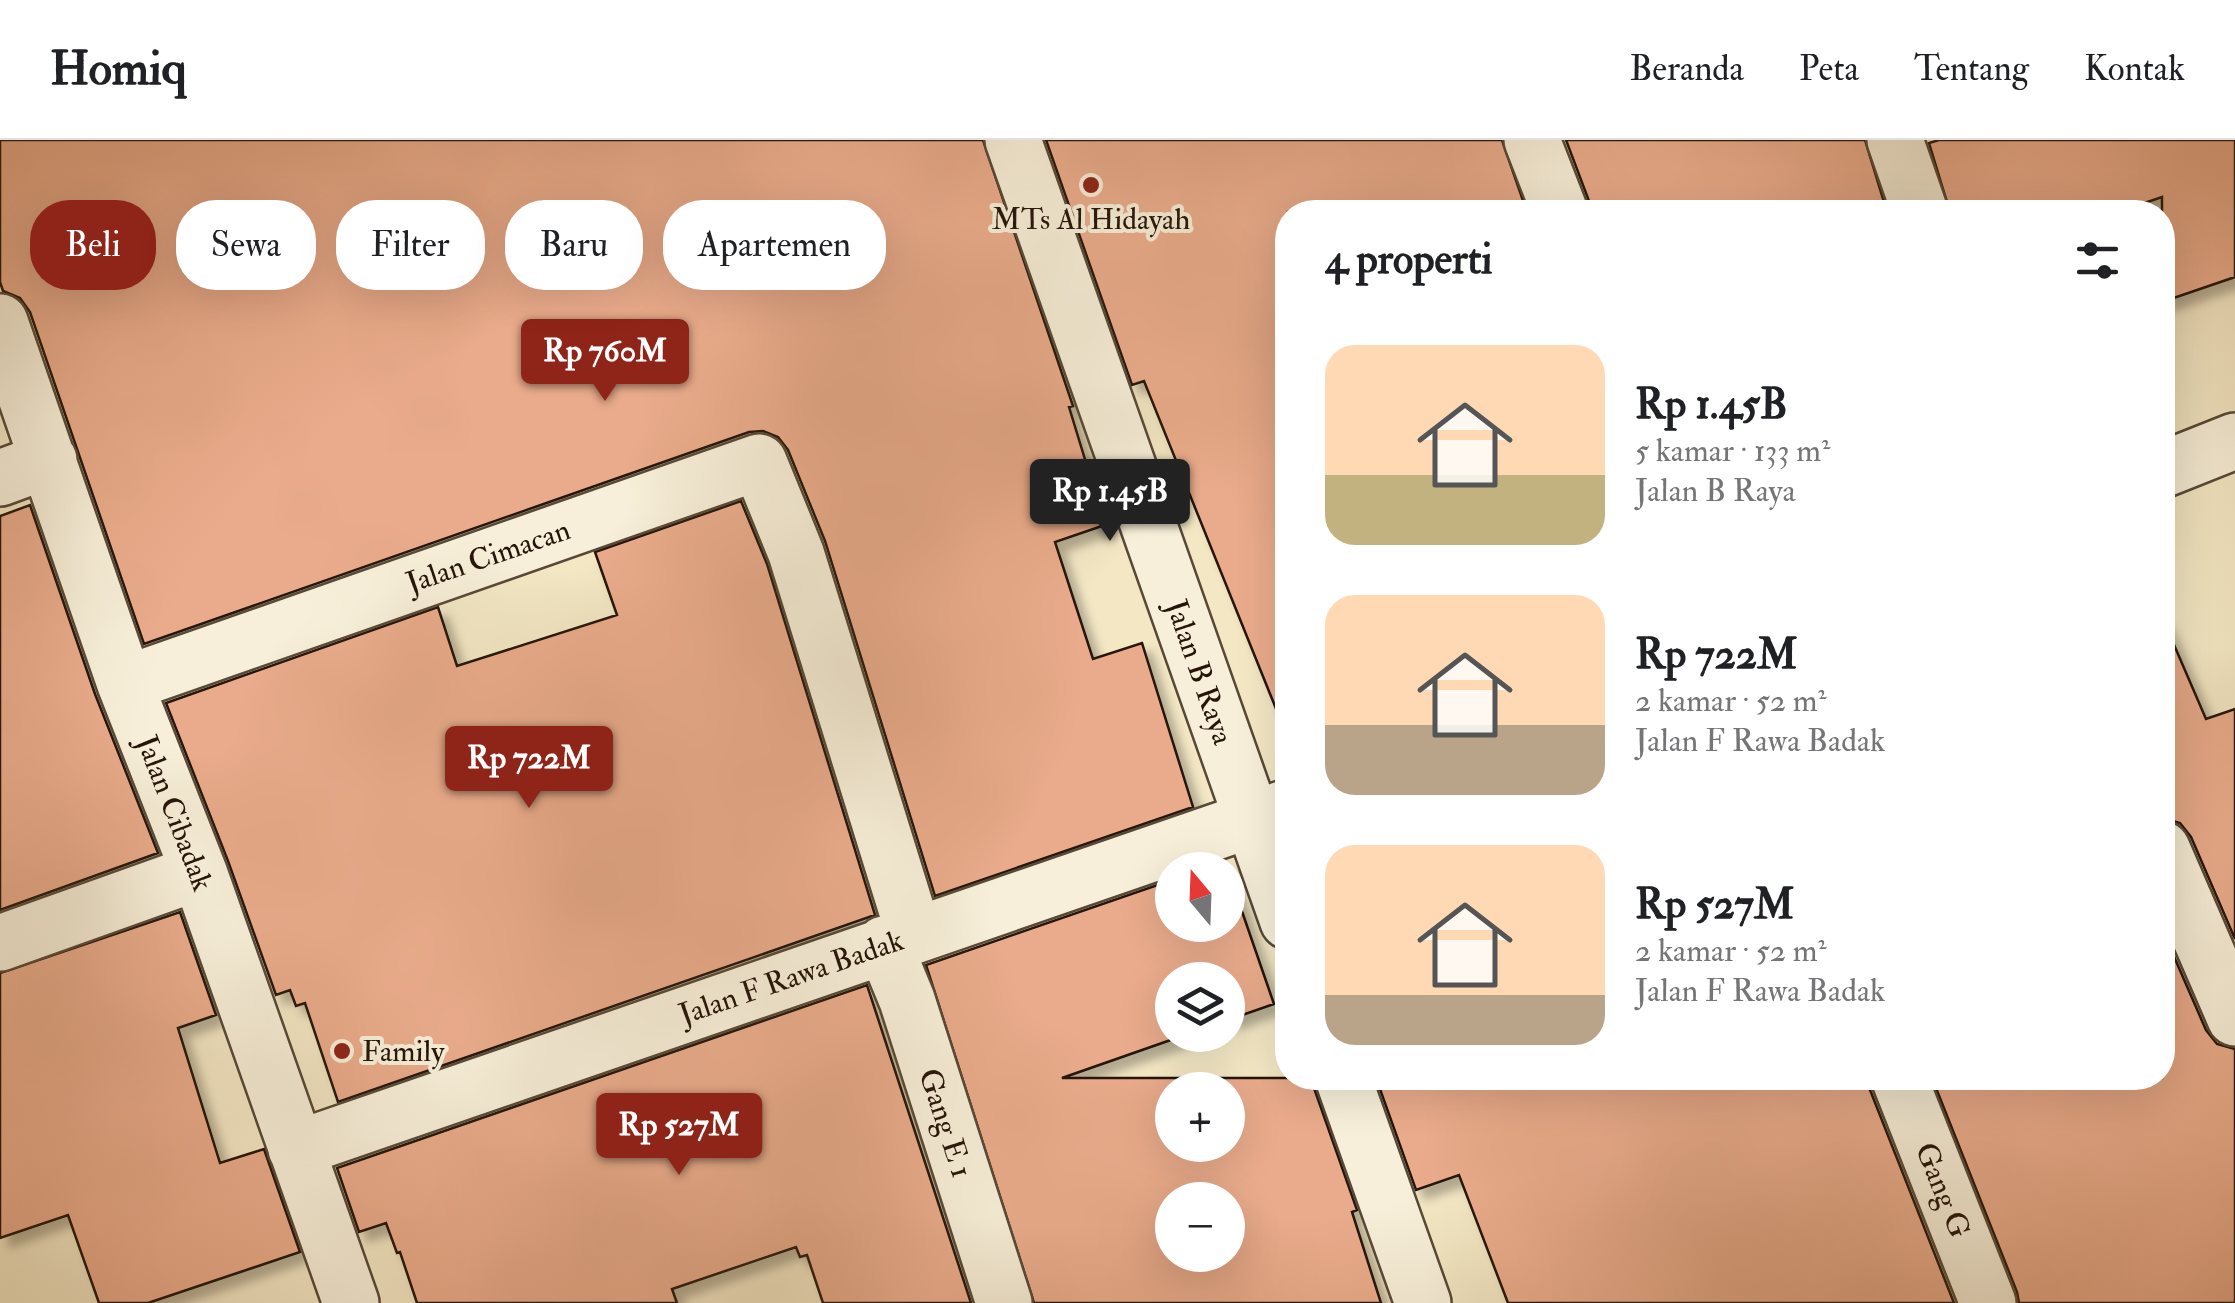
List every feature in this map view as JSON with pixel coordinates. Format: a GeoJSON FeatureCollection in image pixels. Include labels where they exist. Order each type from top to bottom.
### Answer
{"type":"FeatureCollection","features":[{"type":"Feature","properties":{"kind":"street","name":"Jalan B Raya"},"geometry":{"type":"LineString","coordinates":[[1013,140],[1270,814],[1275,843]]}},
{"type":"Feature","properties":{"kind":"street"},"geometry":{"type":"LineString","coordinates":[[1532,140],[1555,200]]}},
{"type":"Feature","properties":{"kind":"street"},"geometry":{"type":"LineString","coordinates":[[1895,140],[1916,200]]}},
{"type":"Feature","properties":{"kind":"street","name":"Jalan Cibadak"},"geometry":{"type":"LineString","coordinates":[[0,322],[25,469],[125,684],[199,872],[296,1150],[333,1298]]}},
{"type":"Feature","properties":{"kind":"street"},"geometry":{"type":"LineString","coordinates":[[2175,465],[2235,441]]}},
{"type":"Feature","properties":{"kind":"street","name":"Jalan Cimacan"},"geometry":{"type":"LineString","coordinates":[[125,684],[759,462],[796,553]]}},
{"type":"Feature","properties":{"kind":"street","name":"Gang E 1"},"geometry":{"type":"LineString","coordinates":[[796,553],[899,939],[907,1000],[1004,1303]]}},
{"type":"Feature","properties":{"kind":"street","name":"Jalan F Rawa Badak"},"geometry":{"type":"LineString","coordinates":[[296,1150],[1270,814]]}},
{"type":"Feature","properties":{"kind":"street"},"geometry":{"type":"LineString","coordinates":[[0,943],[199,872]]}},
{"type":"Feature","properties":{"kind":"street"},"geometry":{"type":"LineString","coordinates":[[2175,879],[2235,1018]]}},
{"type":"Feature","properties":{"kind":"street"},"geometry":{"type":"LineString","coordinates":[[1347,1090],[1422,1303]]}},
{"type":"Feature","properties":{"kind":"street","name":"Gang G"},"geometry":{"type":"LineString","coordinates":[[1904,1090],[1988,1303]]}},
{"type":"Feature","properties":{"kind":"building"},"geometry":{"type":"Polygon","coordinates":[[[0,140],[983,140],[1073,406],[1069,407],[1105,525],[1055,542],[1093,659],[1142,643],[1193,807],[935,896],[825,541],[788,450],[778,437],[763,431],[749,432],[144,644],[30,312],[20,298],[3,291],[0,140]]]}},
{"type":"Feature","properties":{"kind":"building"},"geometry":{"type":"Polygon","coordinates":[[[1046,140],[1502,140],[1523,200],[1275,200],[1275,706],[1144,381],[1132,385],[1046,140]]]}},
{"type":"Feature","properties":{"kind":"building"},"geometry":{"type":"Polygon","coordinates":[[[1566,140],[1865,140],[1883,200],[1589,200],[1566,140]]]}},
{"type":"Feature","properties":{"kind":"building"},"geometry":{"type":"Polygon","coordinates":[[[2235,140],[2235,277],[2175,298],[2175,200],[1946,200],[1929,143],[2235,140]]]}},
{"type":"Feature","properties":{"kind":"building"},"geometry":{"type":"Polygon","coordinates":[[[741,501],[767,564],[875,915],[338,1102],[305,1003],[296,1006],[290,990],[276,995],[166,703],[438,607],[457,666],[617,615],[595,552],[741,501]]]}},
{"type":"Feature","properties":{"kind":"building"},"geometry":{"type":"Polygon","coordinates":[[[30,505],[95,694],[158,853],[0,910],[0,516],[30,505]]]}},
{"type":"Feature","properties":{"kind":"building"},"geometry":{"type":"Polygon","coordinates":[[[2175,647],[2206,719],[2235,709],[2235,939],[2191,837],[2175,822],[2175,647]]]}},
{"type":"Feature","properties":{"kind":"building"},"geometry":{"type":"Polygon","coordinates":[[[1155,886],[1155,942],[1245,942],[1245,920],[1274,1004],[1245,1014],[1245,962],[1155,962],[1155,1045],[1062,1078],[1155,1078],[1155,1162],[1245,1162],[1245,1078],[1275,1078],[1275,1090],[1315,1090],[1357,1210],[1352,1212],[1381,1303],[1034,1303],[926,965],[1155,886]]]}},
{"type":"Feature","properties":{"kind":"building"},"geometry":{"type":"Polygon","coordinates":[[[180,912],[216,1015],[178,1028],[220,1163],[264,1149],[300,1252],[148,1303],[99,1303],[68,1215],[0,1238],[0,973],[180,912]]]}},
{"type":"Feature","properties":{"kind":"building"},"geometry":{"type":"Polygon","coordinates":[[[2175,959],[2206,1030],[2217,1044],[2235,1049],[2235,1303],[2019,1303],[1937,1090],[2175,1090],[2175,959]]]}},
{"type":"Feature","properties":{"kind":"building"},"geometry":{"type":"Polygon","coordinates":[[[867,985],[971,1303],[823,1303],[807,1255],[800,1257],[796,1247],[672,1289],[677,1303],[417,1303],[386,1223],[359,1232],[337,1168],[867,985]]]}},
{"type":"Feature","properties":{"kind":"building"},"geometry":{"type":"Polygon","coordinates":[[[1380,1090],[1870,1090],[1954,1303],[1508,1303],[1459,1175],[1416,1190],[1380,1090]]]}},
{"type":"Feature","properties":{"kind":"place","name":"MTs Al Hidayah"},"geometry":{"type":"Point","coordinates":[1091,185]}},
{"type":"Feature","properties":{"kind":"place","name":"Family"},"geometry":{"type":"Point","coordinates":[342,1051]}}]}
